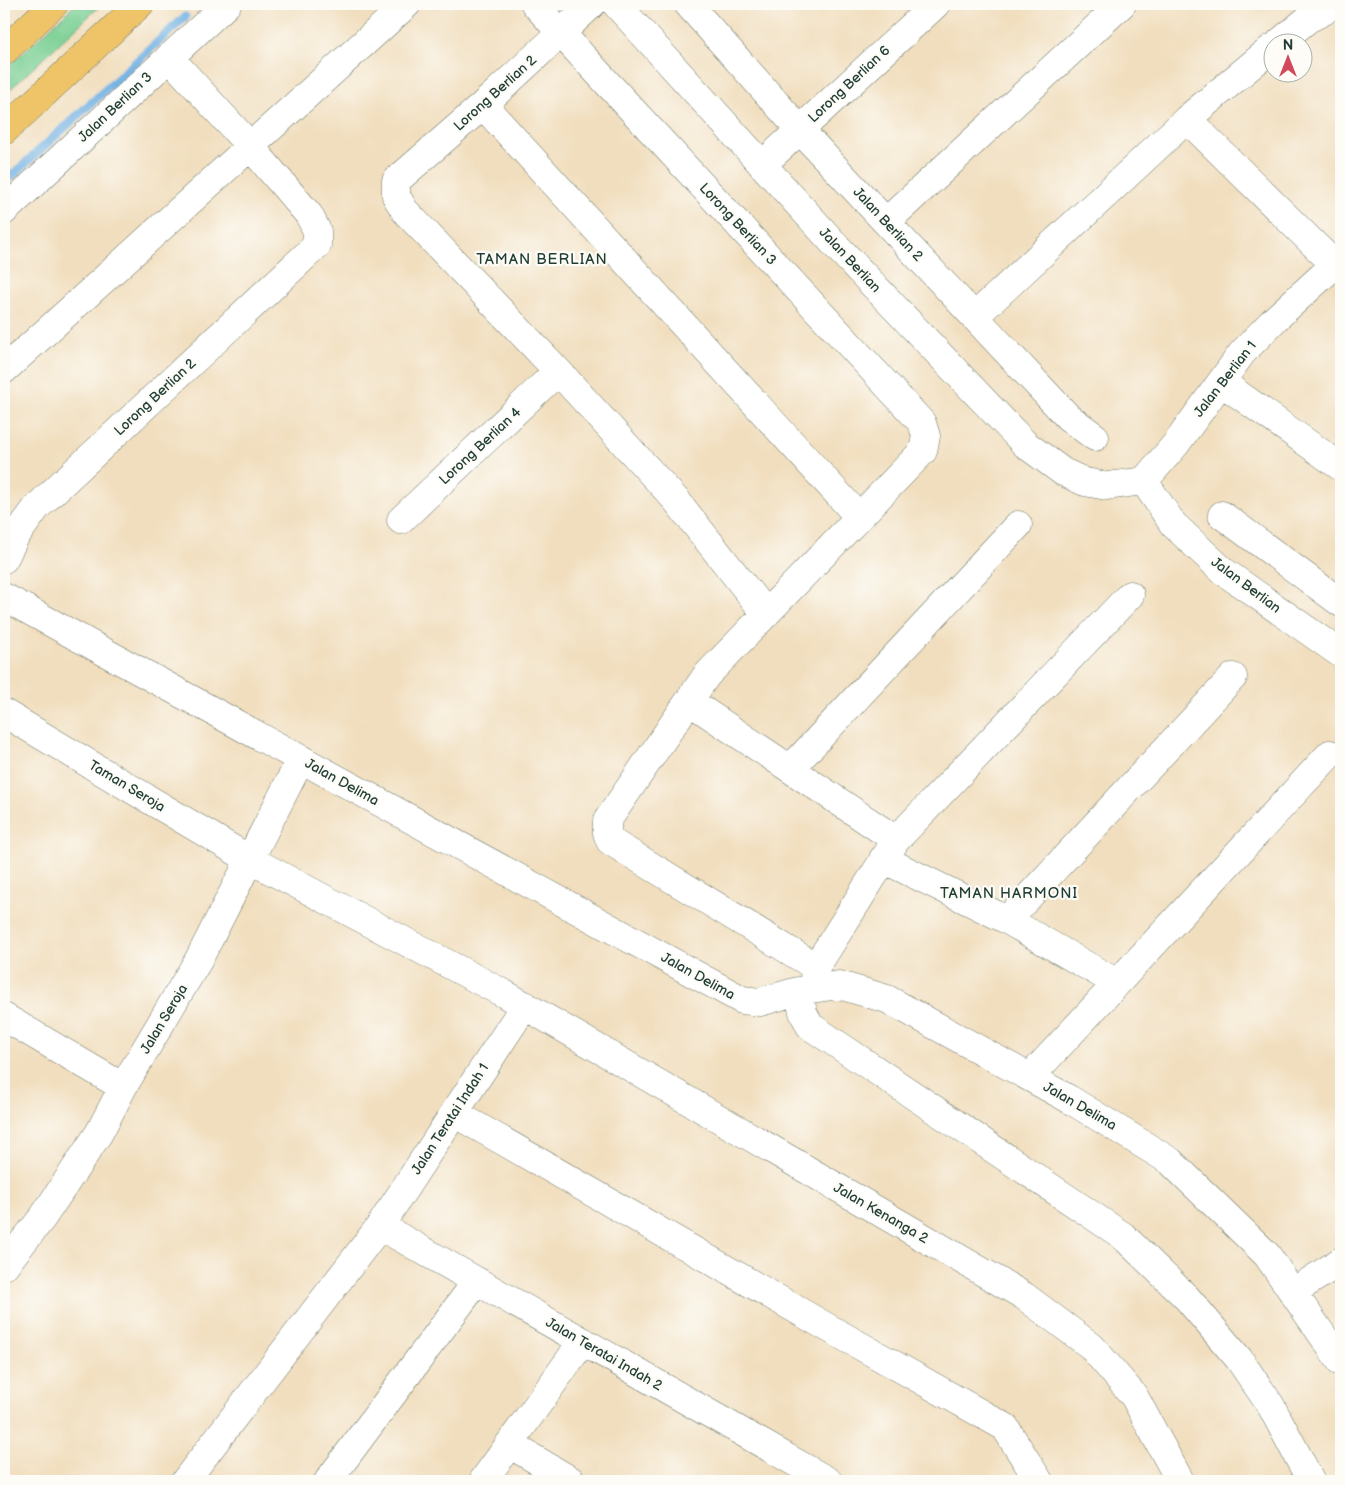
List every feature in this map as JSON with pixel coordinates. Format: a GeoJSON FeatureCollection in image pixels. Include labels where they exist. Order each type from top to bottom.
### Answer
{"type":"FeatureCollection","features":[{"type":"Feature","properties":{"kind":"main road"},"geometry":{"type":"LineString","coordinates":[[4,51],[54,4]]}},
{"type":"Feature","properties":{"kind":"main road"},"geometry":{"type":"LineString","coordinates":[[4,131],[140,4]]}},
{"type":"Feature","properties":{"kind":"street","name":"Jalan Berlian 3"},"geometry":{"type":"LineString","coordinates":[[4,210],[227,4]]}},
{"type":"Feature","properties":{"kind":"street"},"geometry":{"type":"LineString","coordinates":[[4,370],[407,4]]}},
{"type":"Feature","properties":{"kind":"street","name":"Lorong Berlian 3"},"geometry":{"type":"LineString","coordinates":[[536,4],[922,423],[926,436],[923,451],[859,517]]}},
{"type":"Feature","properties":{"kind":"street","name":"Lorong Berlian 2"},"geometry":{"type":"LineString","coordinates":[[558,371],[405,212],[396,196],[396,181],[483,105],[592,4]]}},
{"type":"Feature","properties":{"kind":"street","name":"Jalan Berlian"},"geometry":{"type":"LineString","coordinates":[[616,4],[839,248],[1025,444],[1063,472],[1086,482],[1107,486],[1144,480],[1173,524],[1223,571],[1341,654]]}},
{"type":"Feature","properties":{"kind":"street","name":"Jalan Berlian 2"},"geometry":{"type":"LineString","coordinates":[[688,4],[800,130],[974,317],[1068,417],[1095,437]]}},
{"type":"Feature","properties":{"kind":"street","name":"Lorong Berlian 6"},"geometry":{"type":"LineString","coordinates":[[762,165],[936,4]]}},
{"type":"Feature","properties":{"kind":"street"},"geometry":{"type":"LineString","coordinates":[[886,222],[1122,4]]}},
{"type":"Feature","properties":{"kind":"street"},"geometry":{"type":"LineString","coordinates":[[1291,32],[1313,11]]}},
{"type":"Feature","properties":{"kind":"street"},"geometry":{"type":"LineString","coordinates":[[974,317],[1187,119],[1262,56]]}},
{"type":"Feature","properties":{"kind":"street"},"geometry":{"type":"LineString","coordinates":[[169,57],[250,146]]}},
{"type":"Feature","properties":{"kind":"street"},"geometry":{"type":"LineString","coordinates":[[483,105],[859,517],[706,676],[607,821],[607,833],[610,841],[809,982]]}},
{"type":"Feature","properties":{"kind":"street"},"geometry":{"type":"LineString","coordinates":[[1187,119],[1338,262]]}},
{"type":"Feature","properties":{"kind":"street","name":"Lorong Berlian 2"},"geometry":{"type":"LineString","coordinates":[[4,558],[37,507],[317,245],[317,231],[308,215],[250,146]]}},
{"type":"Feature","properties":{"kind":"street","name":"Jalan Berlian 1"},"geometry":{"type":"LineString","coordinates":[[1144,480],[1176,444],[1242,353],[1275,319],[1338,262]]}},
{"type":"Feature","properties":{"kind":"street"},"geometry":{"type":"LineString","coordinates":[[558,371],[676,500],[766,614]]}},
{"type":"Feature","properties":{"kind":"street","name":"Lorong Berlian 4"},"geometry":{"type":"LineString","coordinates":[[401,520],[558,371]]}},
{"type":"Feature","properties":{"kind":"street"},"geometry":{"type":"LineString","coordinates":[[1221,382],[1341,467]]}},
{"type":"Feature","properties":{"kind":"street"},"geometry":{"type":"LineString","coordinates":[[1222,515],[1341,603]]}},
{"type":"Feature","properties":{"kind":"street"},"geometry":{"type":"LineString","coordinates":[[791,768],[1018,525]]}},
{"type":"Feature","properties":{"kind":"street"},"geometry":{"type":"LineString","coordinates":[[1130,595],[890,850],[809,982],[803,1012],[810,1026],[1123,1236],[1187,1298],[1239,1359],[1271,1406],[1312,1481]]}},
{"type":"Feature","properties":{"kind":"street","name":"Jalan Delima"},"geometry":{"type":"LineString","coordinates":[[4,597],[742,1000],[760,1002],[809,982],[839,985],[887,999],[1070,1099],[1170,1160],[1267,1255],[1341,1362]]}},
{"type":"Feature","properties":{"kind":"street"},"geometry":{"type":"LineString","coordinates":[[1007,920],[1233,677]]}},
{"type":"Feature","properties":{"kind":"street"},"geometry":{"type":"LineString","coordinates":[[689,701],[791,768],[890,850],[1117,983]]}},
{"type":"Feature","properties":{"kind":"street","name":"Taman Seroja"},"geometry":{"type":"LineString","coordinates":[[4,712],[249,859]]}},
{"type":"Feature","properties":{"kind":"street"},"geometry":{"type":"LineString","coordinates":[[1030,1077],[1330,754]]}},
{"type":"Feature","properties":{"kind":"street","name":"Jalan Seroja"},"geometry":{"type":"LineString","coordinates":[[4,1266],[43,1217],[99,1133],[123,1087],[199,959],[301,759]]}},
{"type":"Feature","properties":{"kind":"street"},"geometry":{"type":"LineString","coordinates":[[249,859],[525,1005]]}},
{"type":"Feature","properties":{"kind":"street","name":"Jalan Teratai Indah 1"},"geometry":{"type":"LineString","coordinates":[[185,1481],[380,1226],[525,1005]]}},
{"type":"Feature","properties":{"kind":"street","name":"Jalan Kenanga 2"},"geometry":{"type":"LineString","coordinates":[[525,1005],[1024,1296],[1090,1346],[1134,1396],[1180,1481]]}},
{"type":"Feature","properties":{"kind":"street"},"geometry":{"type":"LineString","coordinates":[[4,1017],[123,1087]]}},
{"type":"Feature","properties":{"kind":"street"},"geometry":{"type":"LineString","coordinates":[[454,1113],[1005,1427],[1039,1481]]}},
{"type":"Feature","properties":{"kind":"street","name":"Jalan Teratai Indah 2"},"geometry":{"type":"LineString","coordinates":[[380,1226],[828,1481]]}},
{"type":"Feature","properties":{"kind":"street"},"geometry":{"type":"LineString","coordinates":[[1293,1292],[1341,1261]]}},
{"type":"Feature","properties":{"kind":"street"},"geometry":{"type":"LineString","coordinates":[[328,1481],[477,1281]]}},
{"type":"Feature","properties":{"kind":"street"},"geometry":{"type":"LineString","coordinates":[[483,1481],[583,1341]]}},
{"type":"Feature","properties":{"kind":"street"},"geometry":{"type":"LineString","coordinates":[[509,1444],[572,1481]]}},
{"type":"Feature","properties":{"kind":"green space"},"geometry":{"type":"Polygon","coordinates":[[[76,4],[102,4],[4,95],[4,70],[76,4]]]}},
{"type":"Feature","properties":{"kind":"waterway"},"geometry":{"type":"LineString","coordinates":[[4,183],[185,17]]}},
{"type":"Feature","properties":{"kind":"district","name":"TAMAN BERLIAN"},"geometry":{"type":"Point","coordinates":[542,259]}},
{"type":"Feature","properties":{"kind":"district","name":"TAMAN HARMONI"},"geometry":{"type":"Point","coordinates":[1009,893]}}]}
